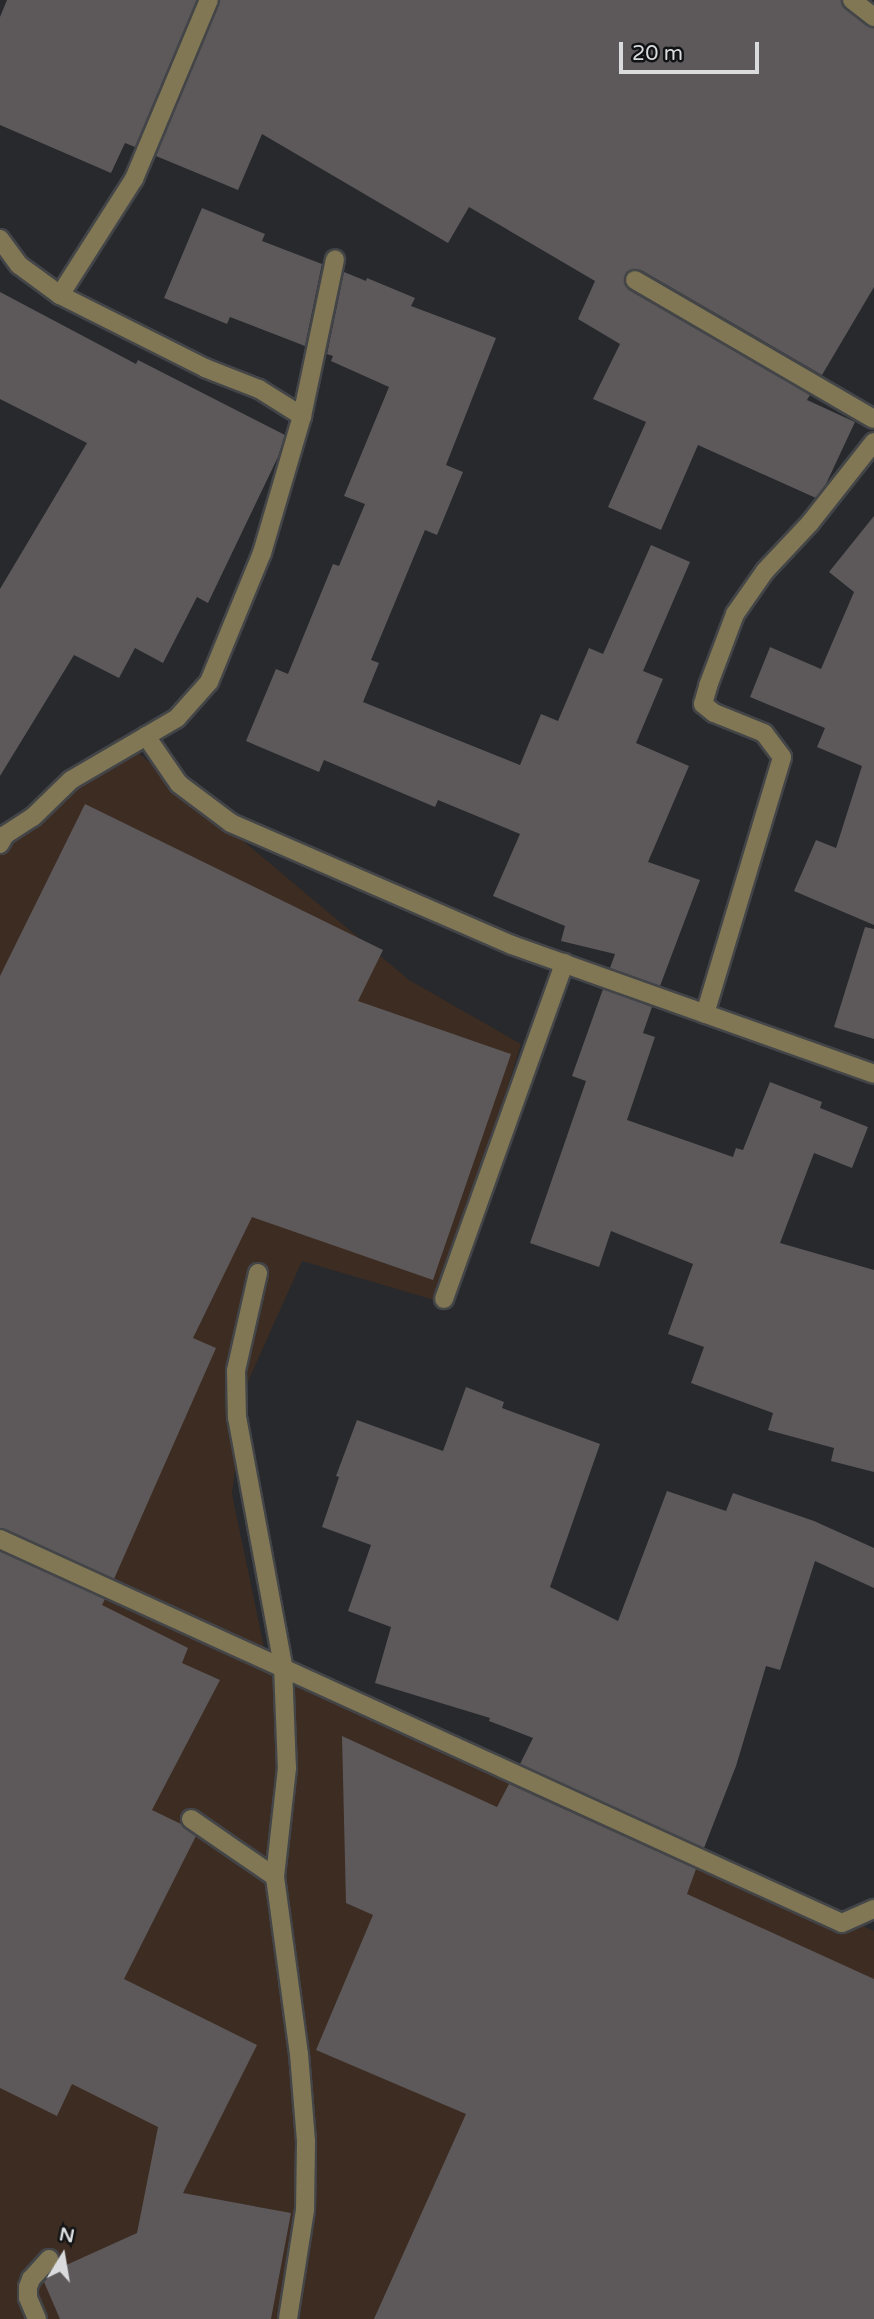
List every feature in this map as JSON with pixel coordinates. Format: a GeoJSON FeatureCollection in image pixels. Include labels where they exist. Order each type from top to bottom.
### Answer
{"type":"FeatureCollection","features":[{"type":"Feature","properties":{"kind":"street"},"geometry":{"type":"LineString","coordinates":[[60,295],[134,179],[209,0]]}},
{"type":"Feature","properties":{"kind":"street"},"geometry":{"type":"LineString","coordinates":[[852,0],[874,17]]}},
{"type":"Feature","properties":{"kind":"street"},"geometry":{"type":"LineString","coordinates":[[0,239],[19,265],[60,295],[205,368],[259,389],[302,416]]}},
{"type":"Feature","properties":{"kind":"street"},"geometry":{"type":"LineString","coordinates":[[2,837],[33,817],[71,780],[177,718],[209,682],[262,553],[302,416],[335,259]]}},
{"type":"Feature","properties":{"kind":"street"},"geometry":{"type":"LineString","coordinates":[[635,280],[874,419]]}},
{"type":"Feature","properties":{"kind":"street"},"geometry":{"type":"LineString","coordinates":[[705,1014],[782,757],[764,733],[714,713],[704,704],[708,686],[735,614],[765,571],[810,523],[874,442]]}},
{"type":"Feature","properties":{"kind":"street"},"geometry":{"type":"LineString","coordinates":[[146,736],[179,784],[231,823],[352,878],[564,963],[874,1074]]}},
{"type":"Feature","properties":{"kind":"street"},"geometry":{"type":"LineString","coordinates":[[444,1298],[564,963]]}},
{"type":"Feature","properties":{"kind":"street"},"geometry":{"type":"LineString","coordinates":[[258,1273],[236,1371],[237,1418],[283,1667],[287,1768],[275,1877],[299,2054],[306,2141],[305,2210],[288,2319]]}},
{"type":"Feature","properties":{"kind":"street"},"geometry":{"type":"LineString","coordinates":[[0,1539],[842,1923],[874,1909]]}},
{"type":"Feature","properties":{"kind":"street"},"geometry":{"type":"LineString","coordinates":[[191,1819],[275,1877]]}},
{"type":"Feature","properties":{"kind":"street"},"geometry":{"type":"LineString","coordinates":[[37,2319],[28,2298],[28,2287],[50,2259]]}},
{"type":"Feature","properties":{"kind":"shaded area"},"geometry":{"type":"Polygon","coordinates":[[[119,737],[409,980],[521,1044],[441,1302],[302,1261],[245,1388],[232,1494],[266,1657],[334,1681],[874,1931],[874,2319],[0,2319],[0,839],[119,737]]]}},
{"type":"Feature","properties":{"kind":"building"},"geometry":{"type":"Polygon","coordinates":[[[7,0],[197,0],[135,147],[125,143],[111,173],[0,125],[0,17],[7,0]]]}},
{"type":"Feature","properties":{"kind":"building"},"geometry":{"type":"Polygon","coordinates":[[[220,0],[841,0],[845,9],[874,28],[874,287],[822,375],[641,270],[630,270],[624,279],[629,290],[810,395],[807,400],[855,422],[826,484],[816,498],[698,445],[661,530],[608,507],[646,422],[593,399],[620,344],[578,319],[595,281],[469,207],[448,243],[262,134],[238,190],[156,156],[220,0]]]}},
{"type":"Feature","properties":{"kind":"building"},"geometry":{"type":"Polygon","coordinates":[[[202,208],[265,234],[262,241],[322,264],[305,346],[230,317],[227,324],[164,298],[202,208]]]}},
{"type":"Feature","properties":{"kind":"building"},"geometry":{"type":"Polygon","coordinates":[[[344,272],[366,281],[367,278],[415,298],[411,306],[496,338],[446,465],[463,472],[437,535],[425,530],[371,660],[379,663],[363,702],[520,765],[541,714],[558,721],[589,648],[603,654],[651,545],[690,562],[643,671],[663,679],[636,743],[689,766],[648,862],[700,880],[660,986],[610,968],[615,954],[561,941],[565,926],[493,896],[520,834],[438,800],[435,807],[324,760],[319,772],[246,741],[276,669],[288,674],[333,564],[339,566],[365,504],[344,496],[389,387],[331,361],[333,356],[327,354],[344,272]]]}},
{"type":"Feature","properties":{"kind":"building"},"geometry":{"type":"Polygon","coordinates":[[[0,292],[136,364],[138,360],[285,435],[278,457],[208,603],[197,597],[163,663],[135,648],[119,678],[74,655],[0,776],[0,589],[87,443],[0,399],[0,292]]]}},
{"type":"Feature","properties":{"kind":"building"},"geometry":{"type":"Polygon","coordinates":[[[874,516],[874,925],[794,891],[816,840],[836,848],[862,766],[817,747],[825,728],[750,697],[770,647],[821,669],[854,592],[829,572],[874,516]]]}},
{"type":"Feature","properties":{"kind":"building"},"geometry":{"type":"Polygon","coordinates":[[[85,804],[383,950],[358,1001],[511,1054],[433,1280],[252,1217],[193,1338],[216,1348],[114,1579],[0,1528],[0,976],[85,804]]]}},
{"type":"Feature","properties":{"kind":"building"},"geometry":{"type":"Polygon","coordinates":[[[865,927],[874,929],[874,1039],[834,1027],[865,927]]]}},
{"type":"Feature","properties":{"kind":"building"},"geometry":{"type":"Polygon","coordinates":[[[603,989],[652,1007],[643,1033],[655,1037],[627,1120],[733,1157],[736,1148],[743,1150],[770,1082],[822,1102],[820,1108],[868,1127],[852,1168],[814,1153],[780,1243],[874,1270],[874,1472],[831,1461],[834,1448],[768,1430],[773,1413],[691,1383],[704,1347],[668,1334],[693,1264],[611,1231],[599,1267],[530,1243],[586,1081],[572,1076],[603,989]]]}},
{"type":"Feature","properties":{"kind":"building"},"geometry":{"type":"Polygon","coordinates":[[[466,1387],[504,1402],[502,1408],[600,1444],[550,1587],[618,1621],[667,1491],[726,1511],[733,1493],[814,1521],[874,1548],[874,1588],[815,1561],[780,1670],[766,1666],[736,1766],[704,1848],[520,1764],[533,1738],[489,1721],[490,1718],[375,1683],[391,1627],[348,1611],[371,1545],[322,1527],[339,1477],[336,1476],[357,1420],[443,1451],[466,1387]]]}},
{"type":"Feature","properties":{"kind":"building"},"geometry":{"type":"Polygon","coordinates":[[[0,1551],[105,1599],[102,1605],[188,1648],[182,1663],[220,1680],[152,1810],[181,1824],[196,1836],[124,1979],[257,2045],[183,2193],[291,2213],[271,2319],[60,2319],[44,2282],[53,2271],[137,2233],[158,2127],[72,2084],[57,2116],[0,2088],[0,1551]]]}},
{"type":"Feature","properties":{"kind":"building"},"geometry":{"type":"Polygon","coordinates":[[[342,1736],[497,1807],[509,1784],[696,1869],[687,1894],[874,1979],[874,2319],[374,2319],[466,2114],[316,2050],[373,1915],[346,1903],[342,1736]]]}}]}
